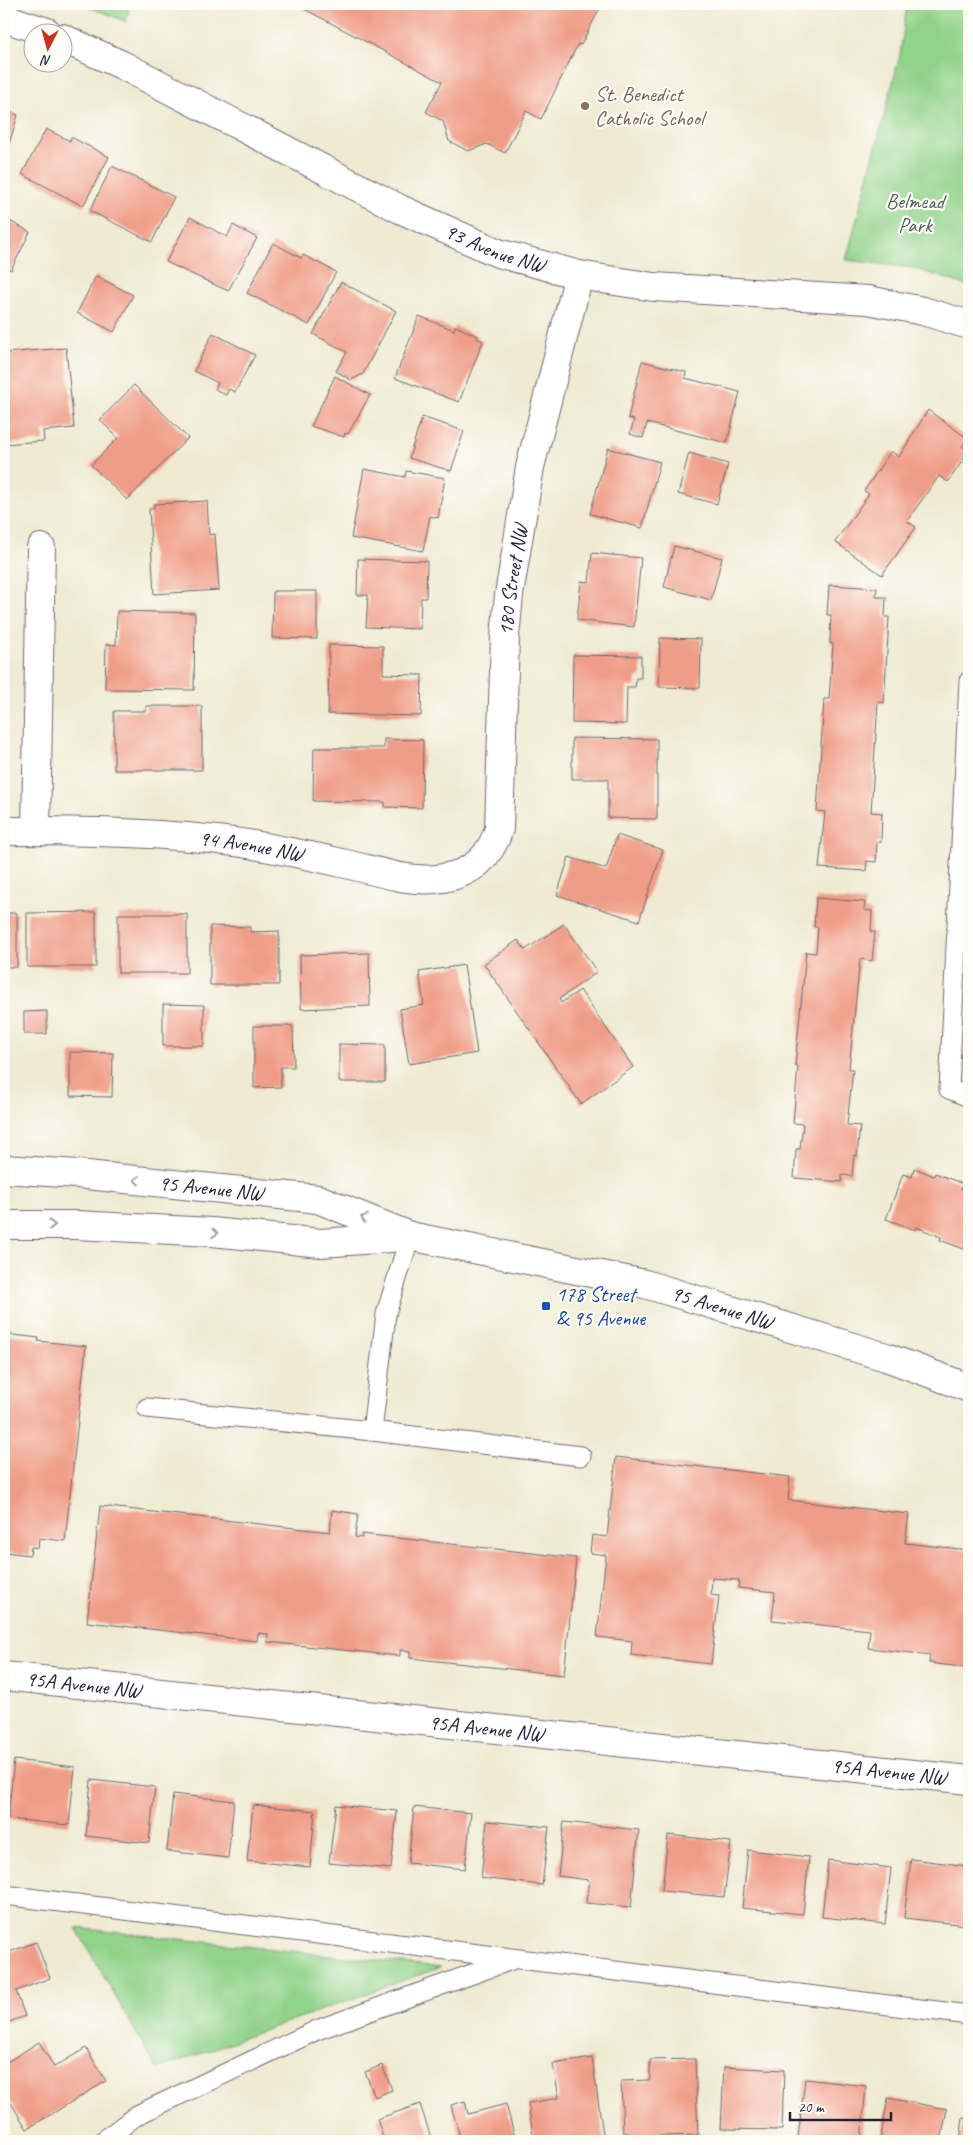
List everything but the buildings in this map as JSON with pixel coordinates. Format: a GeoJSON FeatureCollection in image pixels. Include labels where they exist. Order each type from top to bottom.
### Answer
{"type":"FeatureCollection","features":[{"type":"Feature","properties":{"kind":"street"},"geometry":{"type":"LineString","coordinates":[[4,18],[22,24]]}},
{"type":"Feature","properties":{"kind":"street","name":"93 Avenue NW"},"geometry":{"type":"LineString","coordinates":[[72,42],[122,65],[400,210],[498,253],[579,275],[654,287],[868,300],[923,311],[969,325]]}},
{"type":"Feature","properties":{"kind":"street","name":"180 Street NW"},"geometry":{"type":"LineString","coordinates":[[462,874],[481,862],[490,851],[499,829],[504,636],[513,569],[530,467],[579,275]]}},
{"type":"Feature","properties":{"kind":"street"},"geometry":{"type":"LineString","coordinates":[[36,831],[41,548]]}},
{"type":"Feature","properties":{"kind":"street","name":"94 Avenue NW"},"geometry":{"type":"LineString","coordinates":[[4,831],[127,833],[242,844],[298,853],[416,880],[444,878],[462,874]]}},
{"type":"Feature","properties":{"kind":"street","name":"95 Avenue NW"},"geometry":{"type":"LineString","coordinates":[[4,1169],[77,1174],[318,1199],[410,1236],[645,1284],[886,1357],[969,1388]]}},
{"type":"Feature","properties":{"kind":"street","name":"95 Avenue NW"},"geometry":{"type":"LineString","coordinates":[[4,1225],[76,1224],[212,1232],[321,1243],[410,1236]]}},
{"type":"Feature","properties":{"kind":"street","name":"95A Avenue NW"},"geometry":{"type":"LineString","coordinates":[[4,1676],[969,1780]]}},
{"type":"Feature","properties":{"kind":"lane"},"geometry":{"type":"LineString","coordinates":[[969,681],[949,1089],[969,1097]]}},
{"type":"Feature","properties":{"kind":"lane"},"geometry":{"type":"LineString","coordinates":[[372,1431],[386,1314],[410,1236]]}},
{"type":"Feature","properties":{"kind":"lane"},"geometry":{"type":"LineString","coordinates":[[147,1408],[372,1431],[581,1456]]}},
{"type":"Feature","properties":{"kind":"lane"},"geometry":{"type":"LineString","coordinates":[[4,1895],[969,2015]]}},
{"type":"Feature","properties":{"kind":"lane"},"geometry":{"type":"LineString","coordinates":[[103,2141],[137,2115],[317,2030],[515,1959]]}},
{"type":"Feature","properties":{"kind":"green space"},"geometry":{"type":"Polygon","coordinates":[[[82,4],[129,4],[127,22],[82,4]]]}},
{"type":"Feature","properties":{"kind":"green space","name":"Belmead Park"},"geometry":{"type":"Polygon","coordinates":[[[907,4],[969,4],[969,286],[913,268],[846,260],[900,55],[907,4]]]}},
{"type":"Feature","properties":{"kind":"green space"},"geometry":{"type":"Polygon","coordinates":[[[76,1928],[441,1967],[157,2069],[76,1928]]]}},
{"type":"Feature","properties":{"kind":"place","name":"St. Benedict Catholic School"},"geometry":{"type":"Point","coordinates":[585,106]}},
{"type":"Feature","properties":{"kind":"place","name":"178 Street & 95 Avenue"},"geometry":{"type":"Point","coordinates":[546,1306]}}]}
